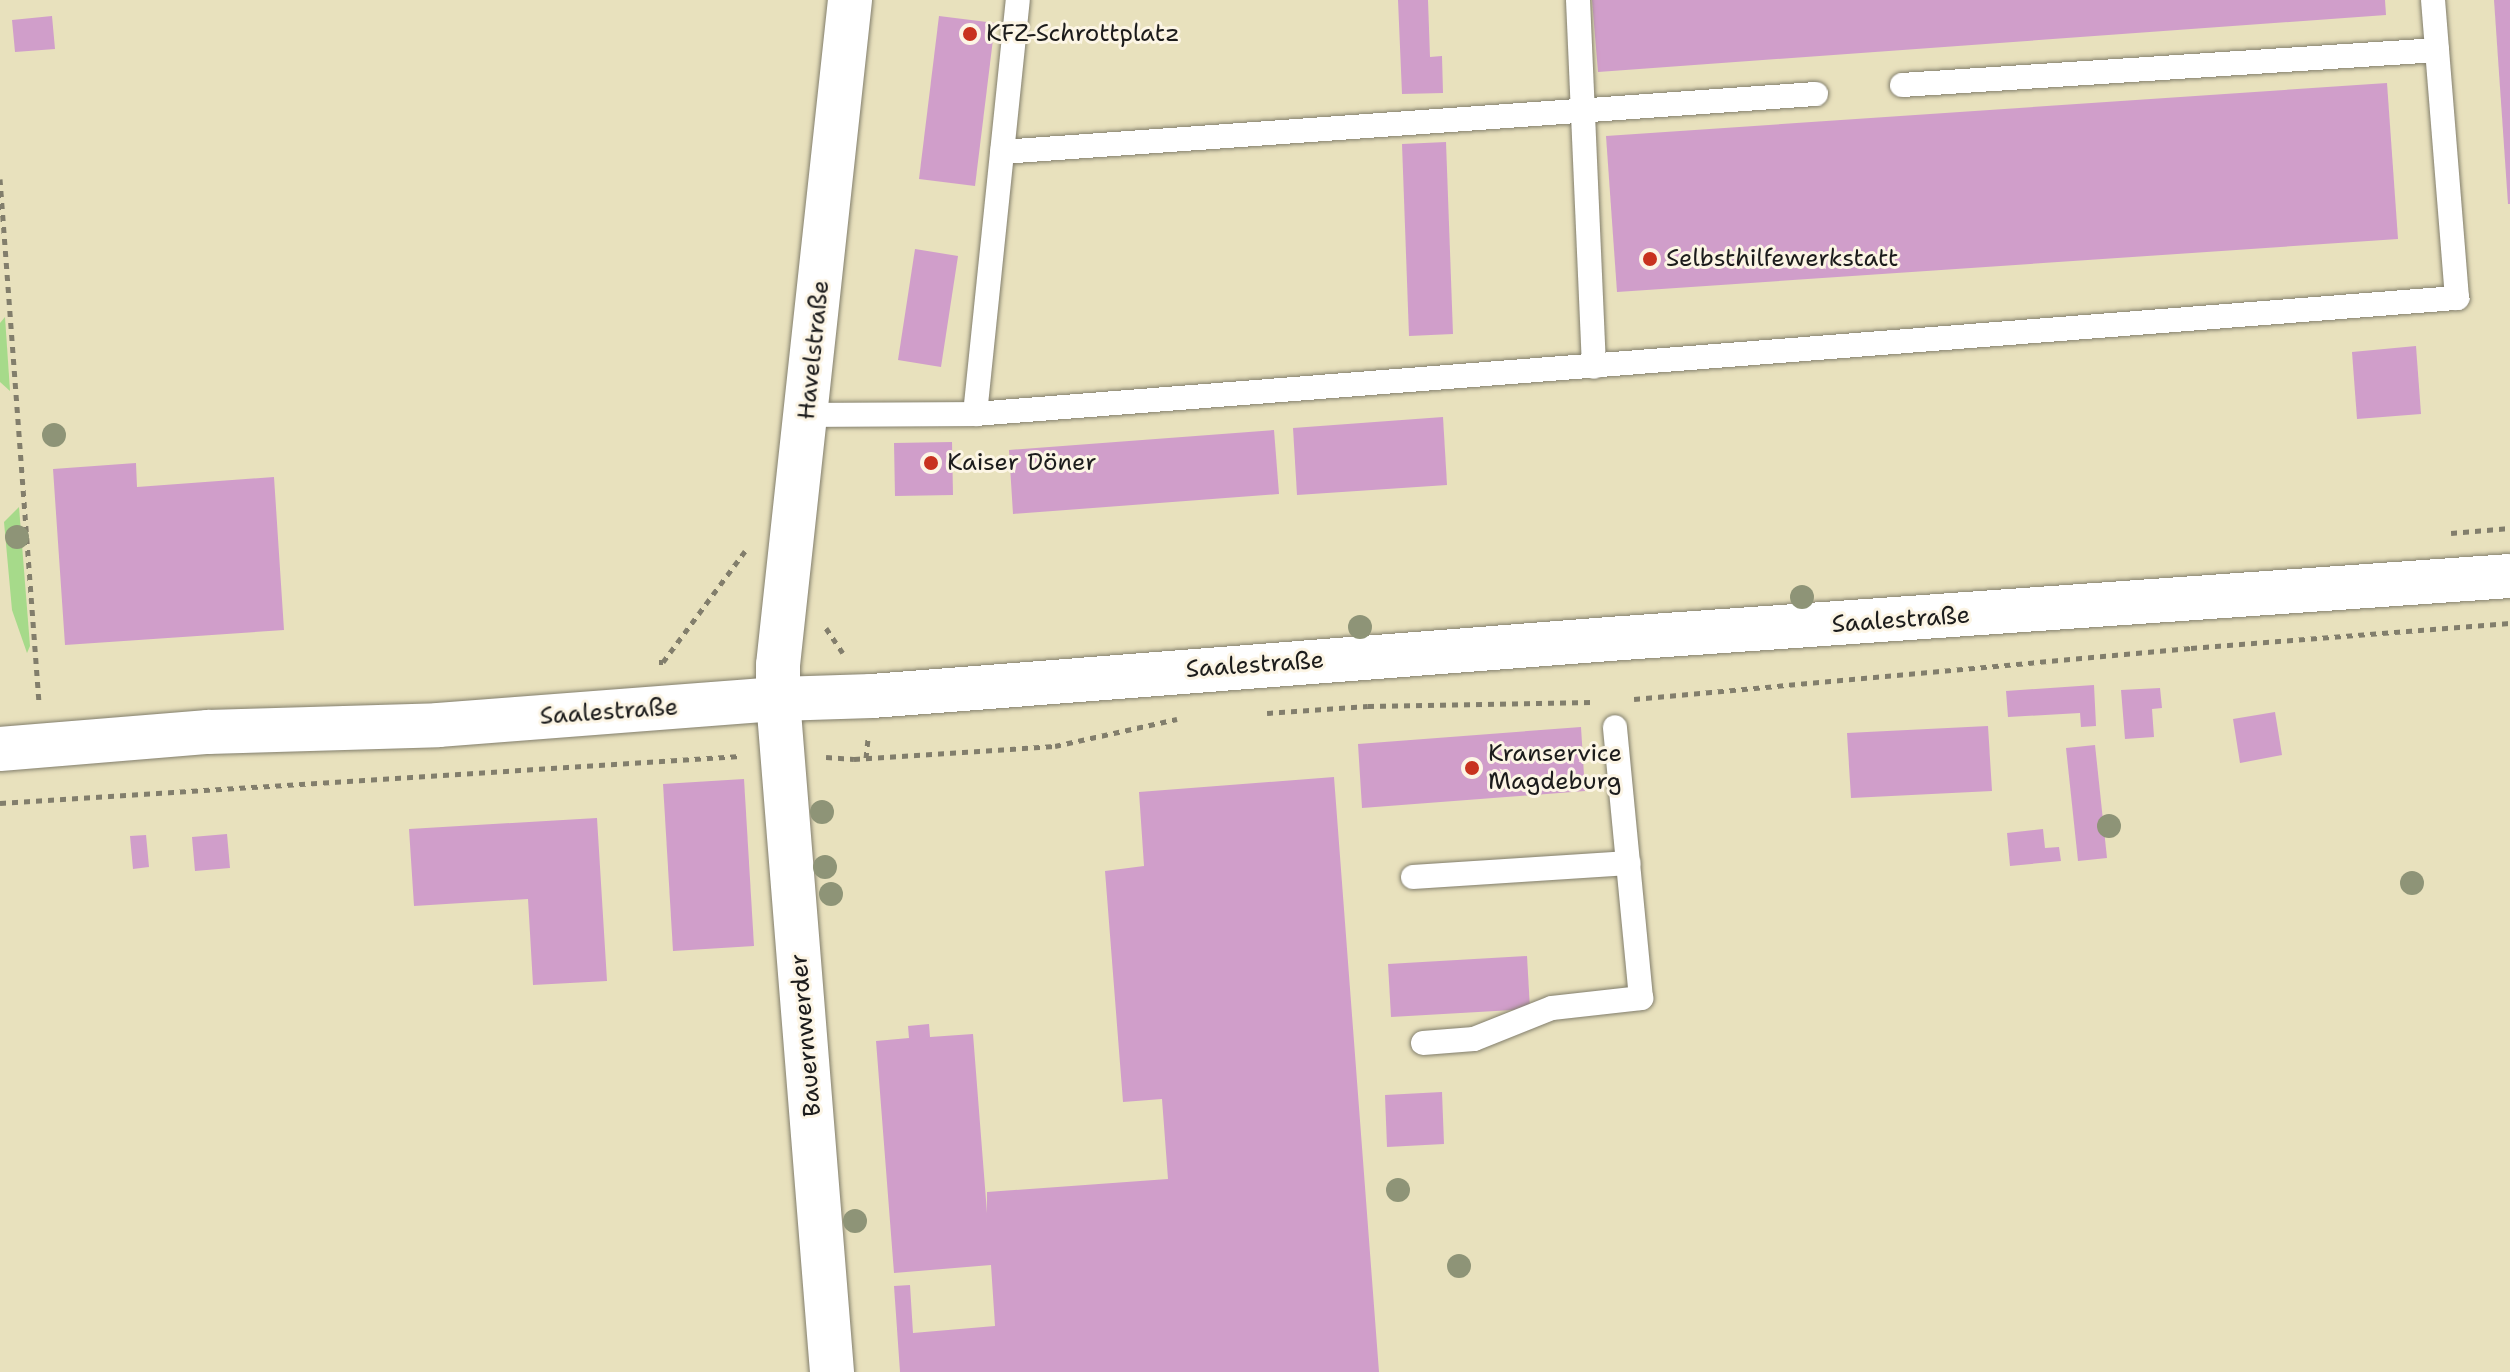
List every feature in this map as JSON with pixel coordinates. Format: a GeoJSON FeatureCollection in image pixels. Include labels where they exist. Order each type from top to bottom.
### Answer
{"type":"FeatureCollection","features":[{"type":"Feature","properties":{"kind":"main road","name":"Havelstraße"},"geometry":{"type":"LineString","coordinates":[[778,699],[850,0]]}},
{"type":"Feature","properties":{"kind":"main road","name":"Saalestraße"},"geometry":{"type":"LineString","coordinates":[[0,749],[208,732],[438,725],[778,699],[882,695],[1265,664],[2510,576]]}},
{"type":"Feature","properties":{"kind":"main road","name":"Bauernwerder"},"geometry":{"type":"LineString","coordinates":[[778,699],[832,1372]]}},
{"type":"Feature","properties":{"kind":"lane"},"geometry":{"type":"LineString","coordinates":[[975,414],[1018,0]]}},
{"type":"Feature","properties":{"kind":"lane"},"geometry":{"type":"LineString","coordinates":[[1578,0],[1594,367]]}},
{"type":"Feature","properties":{"kind":"lane"},"geometry":{"type":"LineString","coordinates":[[807,415],[975,414],[2457,298],[2433,0]]}},
{"type":"Feature","properties":{"kind":"lane"},"geometry":{"type":"LineString","coordinates":[[1902,85],[2437,50]]}},
{"type":"Feature","properties":{"kind":"lane"},"geometry":{"type":"LineString","coordinates":[[1002,152],[1816,94]]}},
{"type":"Feature","properties":{"kind":"lane"},"geometry":{"type":"LineString","coordinates":[[1423,1043],[1474,1039],[1552,1008],[1641,998],[1615,727]]}},
{"type":"Feature","properties":{"kind":"lane"},"geometry":{"type":"LineString","coordinates":[[1413,877],[1629,863]]}},
{"type":"Feature","properties":{"kind":"path"},"geometry":{"type":"LineString","coordinates":[[0,179],[39,707]]}},
{"type":"Feature","properties":{"kind":"path","name":"Saalestraße"},"geometry":{"type":"LineString","coordinates":[[663,662],[746,549],[791,551]]}},
{"type":"Feature","properties":{"kind":"path"},"geometry":{"type":"LineString","coordinates":[[1628,700],[2191,648],[2510,623]]}},
{"type":"Feature","properties":{"kind":"path","name":"Saalestraße"},"geometry":{"type":"LineString","coordinates":[[1258,713],[1368,706],[1597,702]]}},
{"type":"Feature","properties":{"kind":"path","name":"Saalestraße"},"geometry":{"type":"LineString","coordinates":[[810,756],[854,759],[1055,746],[1180,718]]}},
{"type":"Feature","properties":{"kind":"path"},"geometry":{"type":"LineString","coordinates":[[0,803],[751,756]]}},
{"type":"Feature","properties":{"kind":"green space"},"geometry":{"type":"Polygon","coordinates":[[[5,317],[10,391],[0,382],[0,323],[5,317]]]}},
{"type":"Feature","properties":{"kind":"green space"},"geometry":{"type":"Polygon","coordinates":[[[19,507],[30,646],[27,653],[12,610],[4,522],[19,507]]]}},
{"type":"Feature","properties":{"kind":"building"},"geometry":{"type":"Polygon","coordinates":[[[1398,0],[1428,0],[1430,57],[1442,56],[1443,93],[1402,94],[1398,0]]]}},
{"type":"Feature","properties":{"kind":"building"},"geometry":{"type":"Polygon","coordinates":[[[1592,0],[2385,0],[2386,15],[1598,72],[1592,0]]]}},
{"type":"Feature","properties":{"kind":"building"},"geometry":{"type":"Polygon","coordinates":[[[2494,0],[2510,0],[2510,204],[2508,204],[2494,0]]]}},
{"type":"Feature","properties":{"kind":"building"},"geometry":{"type":"Polygon","coordinates":[[[52,16],[55,49],[15,52],[12,20],[52,16]]]}},
{"type":"Feature","properties":{"kind":"building"},"geometry":{"type":"Polygon","coordinates":[[[939,16],[995,23],[975,186],[919,179],[939,16]]]}},
{"type":"Feature","properties":{"kind":"building"},"geometry":{"type":"Polygon","coordinates":[[[2387,83],[2398,239],[1617,292],[1606,136],[2387,83]]]}},
{"type":"Feature","properties":{"kind":"building"},"geometry":{"type":"Polygon","coordinates":[[[1446,142],[1453,334],[1409,336],[1402,144],[1446,142]]]}},
{"type":"Feature","properties":{"kind":"building"},"geometry":{"type":"Polygon","coordinates":[[[915,249],[958,256],[941,367],[898,360],[915,249]]]}},
{"type":"Feature","properties":{"kind":"building"},"geometry":{"type":"Polygon","coordinates":[[[2416,346],[2421,414],[2357,419],[2352,352],[2416,346]]]}},
{"type":"Feature","properties":{"kind":"building"},"geometry":{"type":"Polygon","coordinates":[[[1443,417],[1447,485],[1297,495],[1293,428],[1443,417]]]}},
{"type":"Feature","properties":{"kind":"building"},"geometry":{"type":"Polygon","coordinates":[[[1274,430],[1279,494],[1013,514],[1009,450],[1274,430]]]}},
{"type":"Feature","properties":{"kind":"building"},"geometry":{"type":"Polygon","coordinates":[[[952,442],[953,495],[895,496],[894,443],[952,442]]]}},
{"type":"Feature","properties":{"kind":"building"},"geometry":{"type":"Polygon","coordinates":[[[136,463],[137,487],[274,477],[284,630],[65,645],[53,469],[136,463]]]}},
{"type":"Feature","properties":{"kind":"building"},"geometry":{"type":"Polygon","coordinates":[[[2094,685],[2096,726],[2081,727],[2080,713],[2008,717],[2006,691],[2094,685]]]}},
{"type":"Feature","properties":{"kind":"building"},"geometry":{"type":"Polygon","coordinates":[[[2160,688],[2162,708],[2152,709],[2154,737],[2125,739],[2121,690],[2160,688]]]}},
{"type":"Feature","properties":{"kind":"building"},"geometry":{"type":"Polygon","coordinates":[[[2275,712],[2282,755],[2240,763],[2233,719],[2275,712]]]}},
{"type":"Feature","properties":{"kind":"building"},"geometry":{"type":"Polygon","coordinates":[[[1988,726],[1992,791],[1851,798],[1847,733],[1988,726]]]}},
{"type":"Feature","properties":{"kind":"building","name":"Kranservice Magdeburg"},"geometry":{"type":"Polygon","coordinates":[[[1581,727],[1585,791],[1362,808],[1358,744],[1581,727]]]}},
{"type":"Feature","properties":{"kind":"building"},"geometry":{"type":"Polygon","coordinates":[[[2095,745],[2107,858],[2078,861],[2066,748],[2095,745]]]}},
{"type":"Feature","properties":{"kind":"building"},"geometry":{"type":"Polygon","coordinates":[[[1334,777],[1379,1372],[900,1372],[894,1286],[910,1285],[913,1333],[995,1326],[991,1265],[894,1273],[876,1041],[909,1038],[908,1026],[929,1024],[930,1037],[973,1034],[987,1213],[987,1192],[1168,1179],[1162,1099],[1123,1102],[1105,871],[1144,866],[1139,792],[1334,777]]]}},
{"type":"Feature","properties":{"kind":"building"},"geometry":{"type":"Polygon","coordinates":[[[744,779],[754,946],[673,951],[663,784],[744,779]]]}},
{"type":"Feature","properties":{"kind":"building"},"geometry":{"type":"Polygon","coordinates":[[[597,818],[607,981],[533,985],[528,899],[414,906],[409,829],[597,818]]]}},
{"type":"Feature","properties":{"kind":"building"},"geometry":{"type":"Polygon","coordinates":[[[2043,829],[2045,848],[2059,847],[2061,861],[2010,866],[2007,833],[2043,829]]]}},
{"type":"Feature","properties":{"kind":"building"},"geometry":{"type":"Polygon","coordinates":[[[227,834],[230,868],[195,871],[192,837],[227,834]]]}},
{"type":"Feature","properties":{"kind":"building"},"geometry":{"type":"Polygon","coordinates":[[[146,835],[149,867],[133,869],[130,836],[146,835]]]}},
{"type":"Feature","properties":{"kind":"building"},"geometry":{"type":"Polygon","coordinates":[[[1527,956],[1530,1009],[1391,1017],[1388,964],[1527,956]]]}},
{"type":"Feature","properties":{"kind":"building"},"geometry":{"type":"Polygon","coordinates":[[[1442,1092],[1444,1144],[1387,1147],[1385,1095],[1442,1092]]]}},
{"type":"Feature","properties":{"kind":"place","name":"KFZ-Schrottplatz"},"geometry":{"type":"Point","coordinates":[970,34]}},
{"type":"Feature","properties":{"kind":"place","name":"Selbsthilfewerkstatt"},"geometry":{"type":"Point","coordinates":[1650,259]}},
{"type":"Feature","properties":{"kind":"place","name":"Kaiser Döner"},"geometry":{"type":"Point","coordinates":[931,463]}},
{"type":"Feature","properties":{"kind":"place","name":"Kranservice Magdeburg"},"geometry":{"type":"Point","coordinates":[1472,768]}}]}
